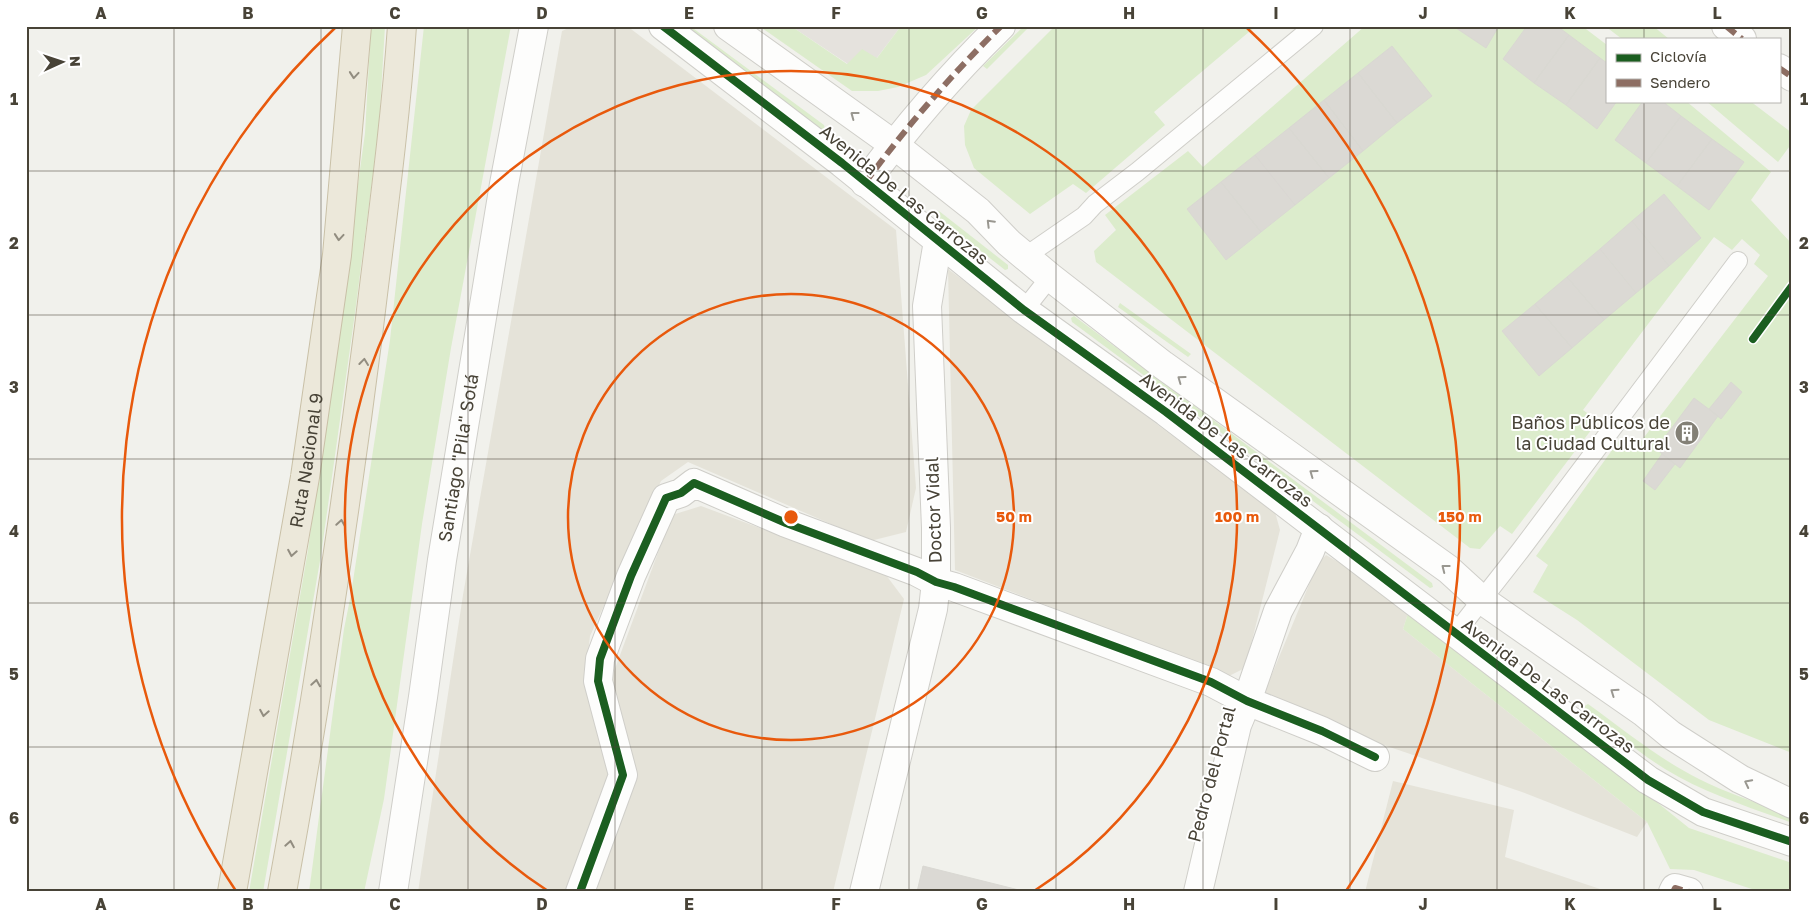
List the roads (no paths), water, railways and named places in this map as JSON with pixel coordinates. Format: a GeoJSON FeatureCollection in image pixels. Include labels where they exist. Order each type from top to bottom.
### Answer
{"type":"FeatureCollection","features":[{"type":"Feature","properties":{"kind":"highway","name":"Ruta Nacional 9"},"geometry":{"type":"LineString","coordinates":[[232,892],[305,478],[336,264],[357,26]]}},
{"type":"Feature","properties":{"kind":"highway"},"geometry":{"type":"LineString","coordinates":[[282,892],[311,720],[355,435],[383,215],[402,26]]}},
{"type":"Feature","properties":{"kind":"street","name":"Santiago \"Pila\" Solá"},"geometry":{"type":"LineString","coordinates":[[393,892],[424,697],[442,560],[504,184],[534,26]]}},
{"type":"Feature","properties":{"kind":"street","name":"Avenida De Las Carrozas"},"geometry":{"type":"LineString","coordinates":[[662,26],[842,163],[1024,310],[1158,406],[1648,780],[1703,812],[1792,842]]}},
{"type":"Feature","properties":{"kind":"street","name":"Avenida De Las Carrozas"},"geometry":{"type":"LineString","coordinates":[[728,26],[893,144],[978,211],[1009,243],[1050,277],[1163,365],[1448,569],[1482,600],[1643,712],[1671,735],[1740,779],[1792,804]]}},
{"type":"Feature","properties":{"kind":"street"},"geometry":{"type":"LineString","coordinates":[[865,183],[893,144],[966,61],[1001,26]]}},
{"type":"Feature","properties":{"kind":"street"},"geometry":{"type":"LineString","coordinates":[[1726,26],[1741,38]]}},
{"type":"Feature","properties":{"kind":"street"},"geometry":{"type":"LineString","coordinates":[[1780,69],[1792,77]]}},
{"type":"Feature","properties":{"kind":"street","name":"Doctor Vidal"},"geometry":{"type":"LineString","coordinates":[[864,892],[932,609],[936,582],[936,528],[927,306],[938,242]]}},
{"type":"Feature","properties":{"kind":"street"},"geometry":{"type":"LineString","coordinates":[[580,892],[623,775],[598,680],[600,659],[631,576],[666,498],[681,493],[694,483],[786,523],[917,572],[936,582],[1211,682],[1247,701],[1322,732],[1375,757]]}},
{"type":"Feature","properties":{"kind":"street","name":"Pedro del Portal"},"geometry":{"type":"LineString","coordinates":[[1198,892],[1236,725],[1247,701],[1278,611],[1310,551],[1319,528]]}},
{"type":"Feature","properties":{"kind":"lane"},"geometry":{"type":"LineString","coordinates":[[1026,256],[1084,216],[1095,204],[1137,172],[1314,26]]}},
{"type":"Feature","properties":{"kind":"lane"},"geometry":{"type":"LineString","coordinates":[[1455,634],[1520,551],[1738,261]]}},
{"type":"Feature","properties":{"kind":"lane"},"geometry":{"type":"LineString","coordinates":[[1024,310],[1050,277]]}},
{"type":"Feature","properties":{"kind":"place","name":"Baños Públicos de la Ciudad Cultural"},"geometry":{"type":"Point","coordinates":[1687,433]}}]}
